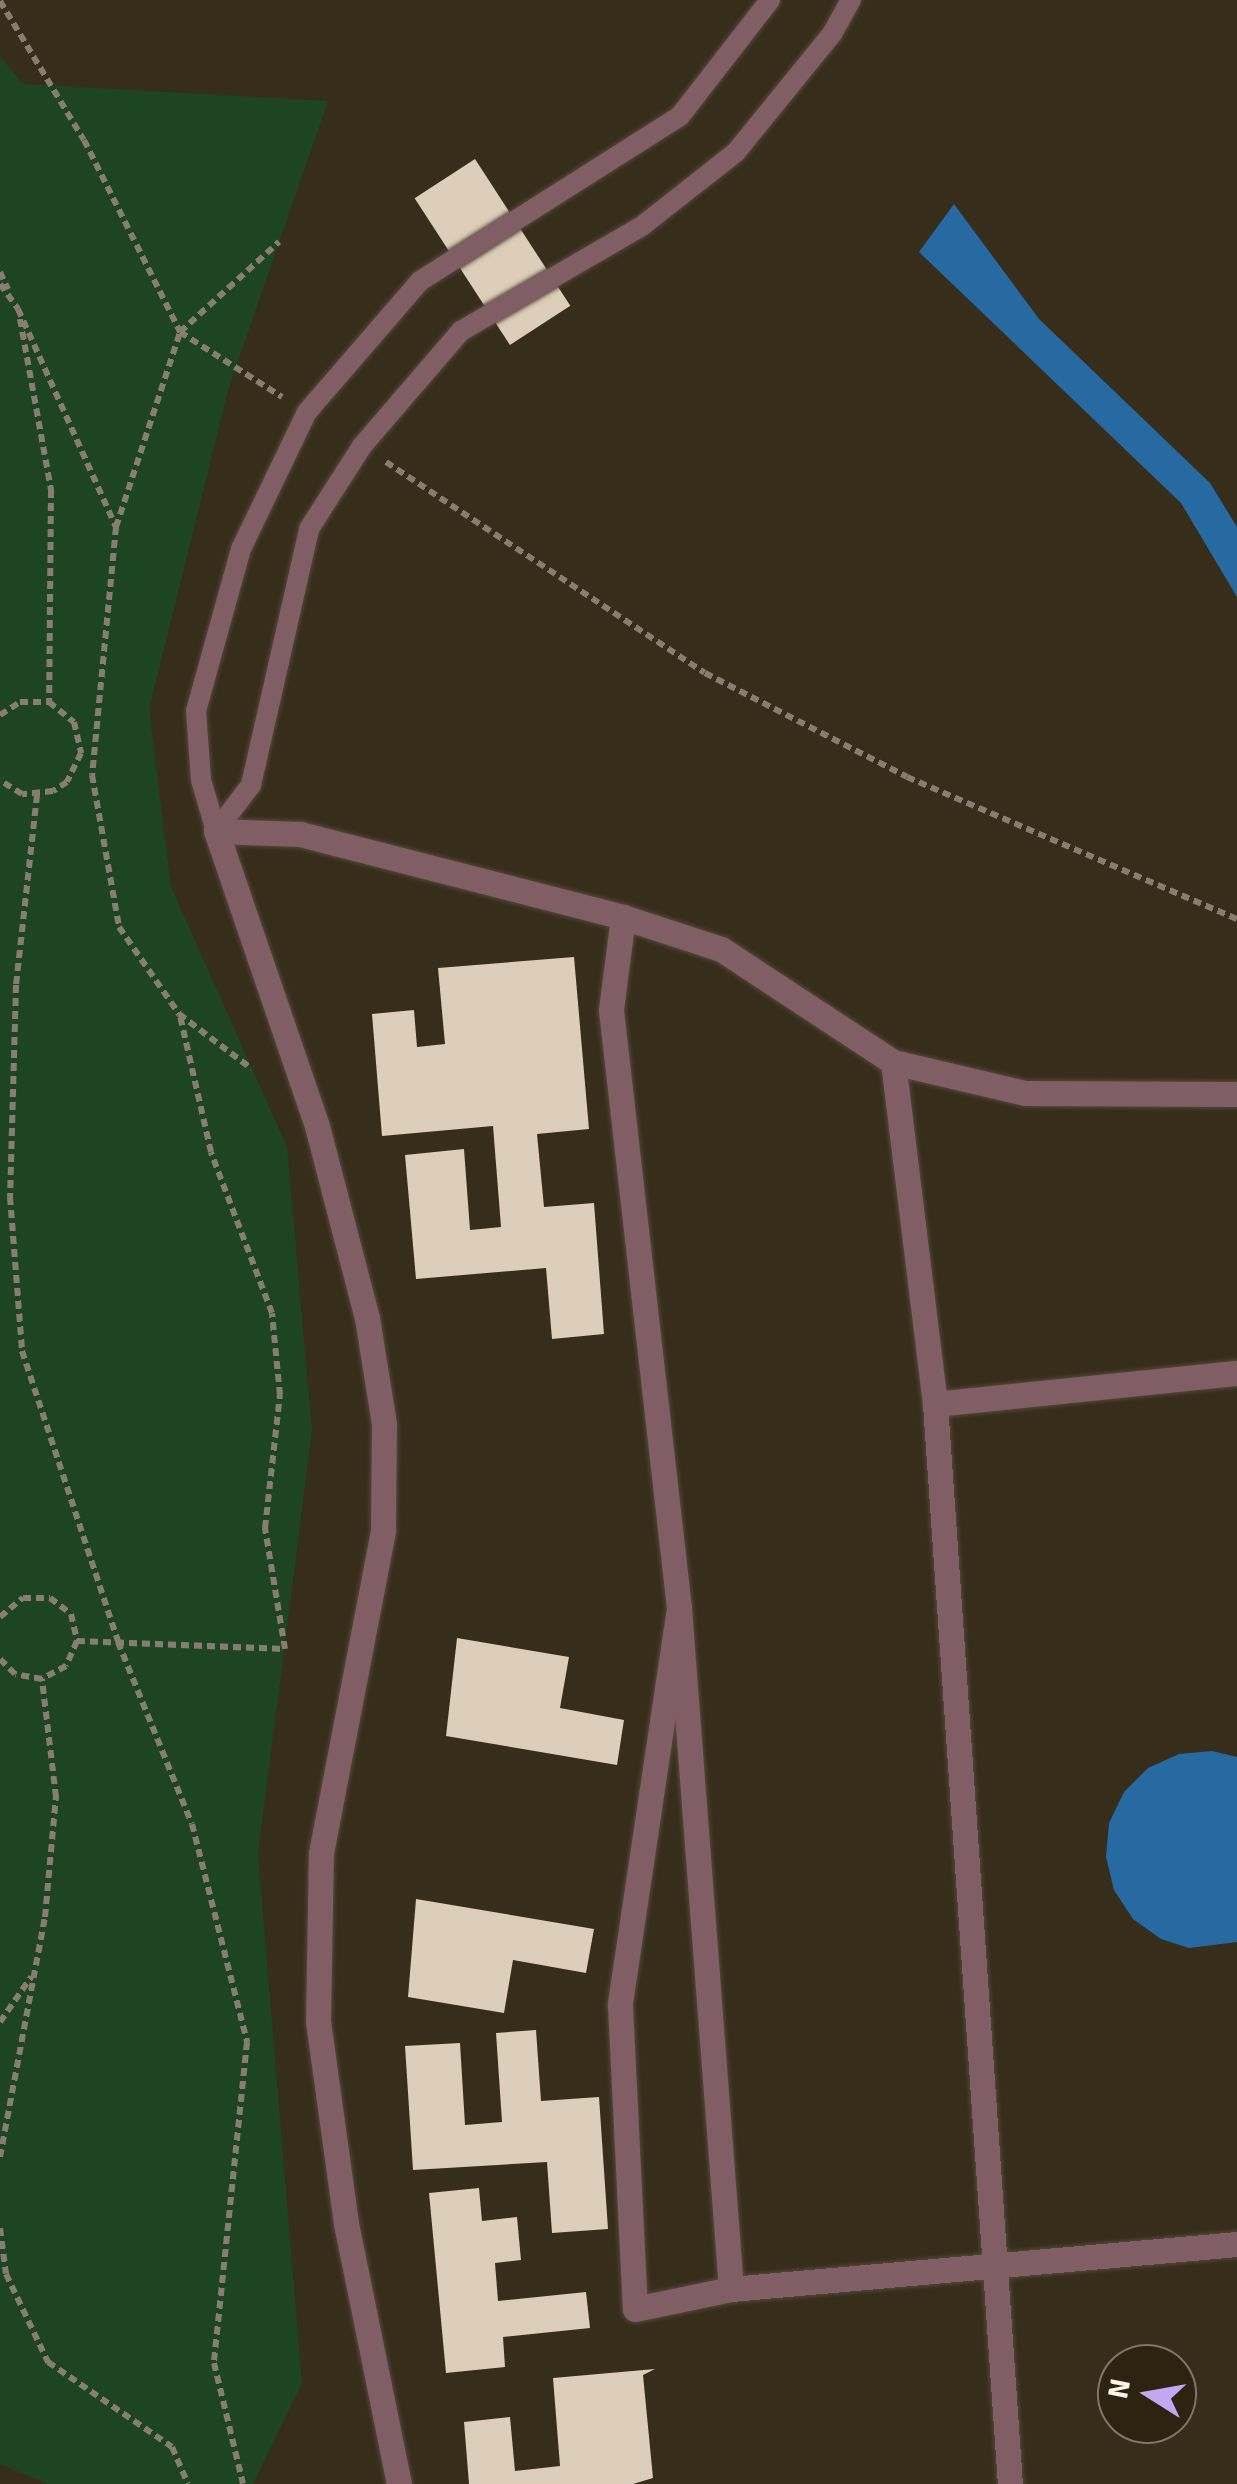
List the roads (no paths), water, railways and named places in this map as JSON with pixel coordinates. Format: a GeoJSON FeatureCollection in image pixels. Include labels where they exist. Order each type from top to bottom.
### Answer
{"type":"FeatureCollection","features":[{"type":"Feature","properties":{"kind":"street"},"geometry":{"type":"LineString","coordinates":[[399,2484],[346,2223],[318,2021],[321,1853],[384,1530],[384,1424],[368,1318],[317,1126],[216,831],[300,834],[623,916],[721,949],[893,1062],[1025,1093],[1237,1094]]}},
{"type":"Feature","properties":{"kind":"street"},"geometry":{"type":"LineString","coordinates":[[623,916],[611,1010],[678,1608],[732,2290]]}},
{"type":"Feature","properties":{"kind":"street"},"geometry":{"type":"LineString","coordinates":[[893,1062],[935,1404],[1010,2484]]}},
{"type":"Feature","properties":{"kind":"street"},"geometry":{"type":"LineString","coordinates":[[935,1404],[1237,1373]]}},
{"type":"Feature","properties":{"kind":"street"},"geometry":{"type":"LineString","coordinates":[[678,1608],[620,2005],[635,2309],[732,2290],[1237,2244]]}},
{"type":"Feature","properties":{"kind":"lane"},"geometry":{"type":"LineString","coordinates":[[216,831],[201,780],[196,711],[241,550],[307,412],[420,282],[680,116],[770,0]]}},
{"type":"Feature","properties":{"kind":"lane"},"geometry":{"type":"LineString","coordinates":[[216,831],[251,785],[309,529],[362,446],[460,331],[642,226],[736,152],[832,34],[851,0]]}},
{"type":"Feature","properties":{"kind":"water"},"geometry":{"type":"Polygon","coordinates":[[[954,204],[1039,319],[1210,483],[1237,527],[1237,597],[1181,503],[919,252],[954,204]]]}},
{"type":"Feature","properties":{"kind":"water"},"geometry":{"type":"Polygon","coordinates":[[[1212,1751],[1237,1757],[1237,1942],[1189,1948],[1161,1939],[1133,1919],[1114,1890],[1106,1857],[1109,1823],[1124,1792],[1148,1768],[1179,1754],[1212,1751]]]}}]}
